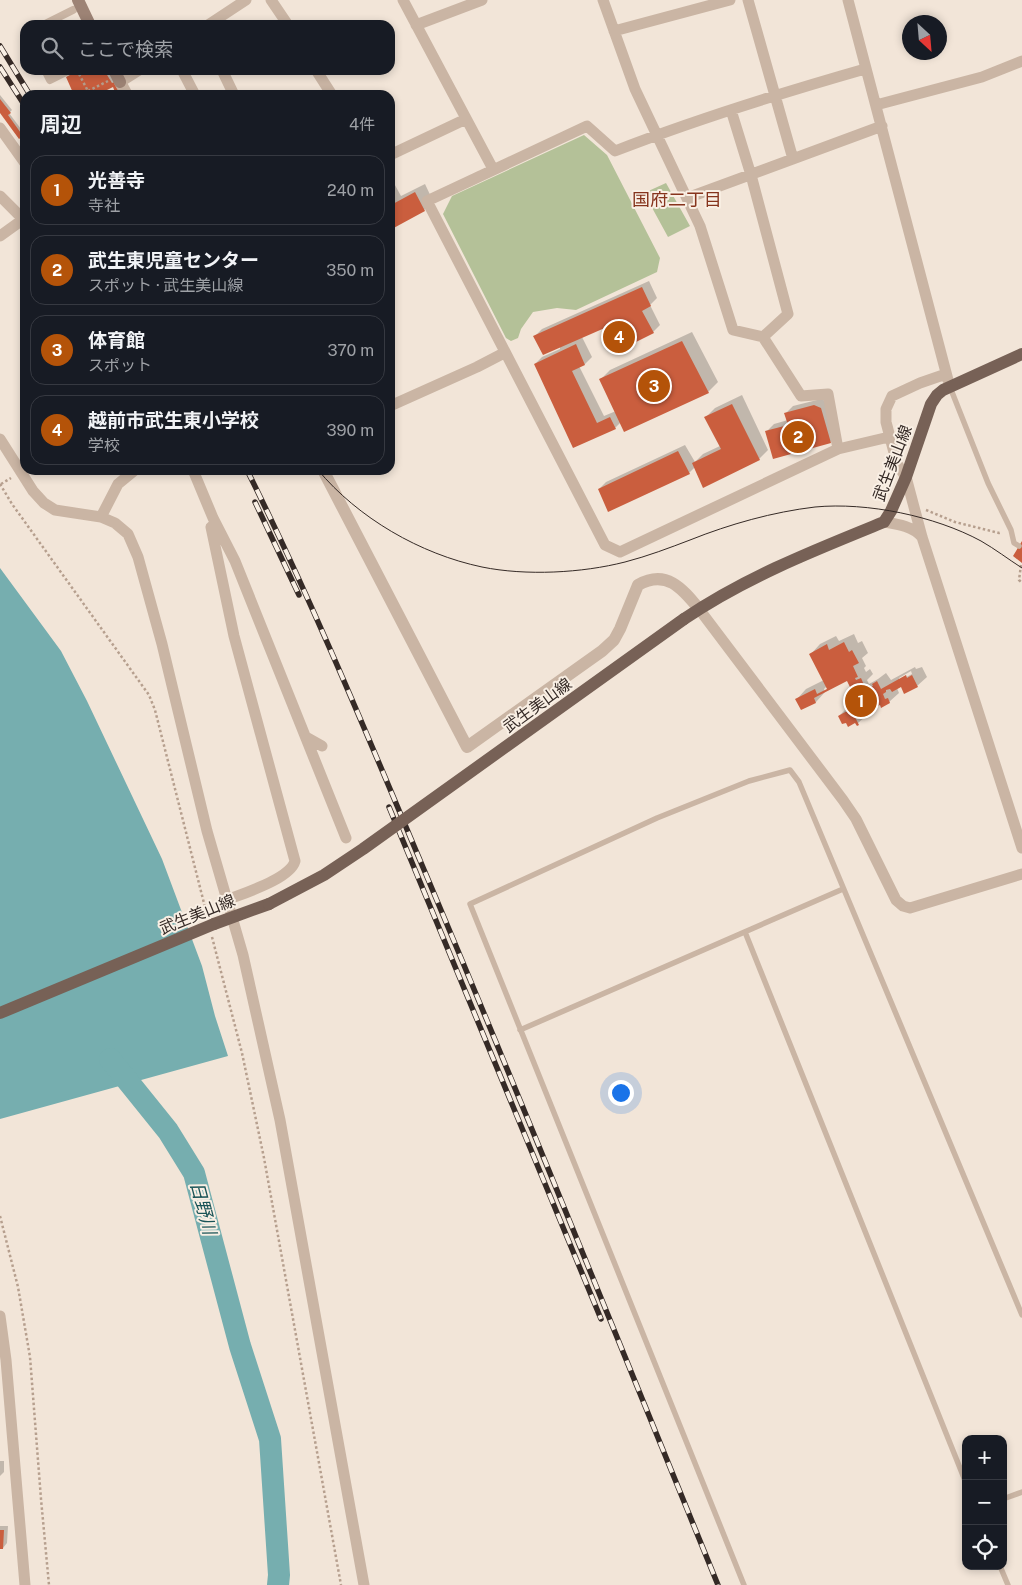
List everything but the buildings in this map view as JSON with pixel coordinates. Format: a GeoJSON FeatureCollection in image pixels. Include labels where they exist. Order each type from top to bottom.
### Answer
{"type":"FeatureCollection","features":[{"type":"Feature","properties":{"kind":"main road"},"geometry":{"type":"LineString","coordinates":[[76,5],[86,20]]}},
{"type":"Feature","properties":{"kind":"main road","name":"武生美山線"},"geometry":{"type":"LineString","coordinates":[[0,1013],[269,904],[324,875],[684,619],[728,591],[798,557],[884,522],[906,477],[931,404],[937,395],[950,387],[1022,354]]}},
{"type":"Feature","properties":{"kind":"street"},"geometry":{"type":"LineString","coordinates":[[216,20],[246,0]]}},
{"type":"Feature","properties":{"kind":"street"},"geometry":{"type":"LineString","coordinates":[[270,0],[284,20]]}},
{"type":"Feature","properties":{"kind":"street"},"geometry":{"type":"LineString","coordinates":[[402,0],[493,169]]}},
{"type":"Feature","properties":{"kind":"street"},"geometry":{"type":"LineString","coordinates":[[416,25],[482,0]]}},
{"type":"Feature","properties":{"kind":"street"},"geometry":{"type":"LineString","coordinates":[[603,0],[636,89],[700,226],[733,330],[763,337],[801,396],[828,394],[838,449]]}},
{"type":"Feature","properties":{"kind":"street"},"geometry":{"type":"LineString","coordinates":[[614,31],[730,0]]}},
{"type":"Feature","properties":{"kind":"street"},"geometry":{"type":"LineString","coordinates":[[748,0],[793,159]]}},
{"type":"Feature","properties":{"kind":"street"},"geometry":{"type":"LineString","coordinates":[[848,0],[950,387]]}},
{"type":"Feature","properties":{"kind":"street"},"geometry":{"type":"LineString","coordinates":[[51,20],[76,5]]}},
{"type":"Feature","properties":{"kind":"street"},"geometry":{"type":"LineString","coordinates":[[876,105],[975,78],[1022,61]]}},
{"type":"Feature","properties":{"kind":"street"},"geometry":{"type":"LineString","coordinates":[[865,69],[775,95],[656,135],[615,151],[587,126],[427,201],[605,545],[620,552],[838,449],[890,437]]}},
{"type":"Feature","properties":{"kind":"street"},"geometry":{"type":"LineString","coordinates":[[48,75],[50,80],[60,75]]}},
{"type":"Feature","properties":{"kind":"street"},"geometry":{"type":"LineString","coordinates":[[185,75],[192,90]]}},
{"type":"Feature","properties":{"kind":"street"},"geometry":{"type":"LineString","coordinates":[[224,75],[232,90]]}},
{"type":"Feature","properties":{"kind":"street"},"geometry":{"type":"LineString","coordinates":[[319,75],[329,90]]}},
{"type":"Feature","properties":{"kind":"street"},"geometry":{"type":"LineString","coordinates":[[115,77],[124,90]]}},
{"type":"Feature","properties":{"kind":"street"},"geometry":{"type":"LineString","coordinates":[[731,110],[751,174],[788,314],[763,337]]}},
{"type":"Feature","properties":{"kind":"street"},"geometry":{"type":"LineString","coordinates":[[395,154],[466,119]]}},
{"type":"Feature","properties":{"kind":"street"},"geometry":{"type":"LineString","coordinates":[[687,198],[882,126]]}},
{"type":"Feature","properties":{"kind":"street"},"geometry":{"type":"LineString","coordinates":[[0,128],[20,156]]}},
{"type":"Feature","properties":{"kind":"street"},"geometry":{"type":"LineString","coordinates":[[0,196],[20,214]]}},
{"type":"Feature","properties":{"kind":"street"},"geometry":{"type":"LineString","coordinates":[[0,236],[20,221]]}},
{"type":"Feature","properties":{"kind":"street"},"geometry":{"type":"LineString","coordinates":[[395,404],[468,372],[504,353]]}},
{"type":"Feature","properties":{"kind":"street"},"geometry":{"type":"LineString","coordinates":[[946,374],[892,396],[886,409],[886,422],[897,464],[906,477],[922,537],[1022,848]]}},
{"type":"Feature","properties":{"kind":"street"},"geometry":{"type":"LineString","coordinates":[[0,439],[20,471]]}},
{"type":"Feature","properties":{"kind":"street"},"geometry":{"type":"LineString","coordinates":[[23,475],[33,491],[44,503],[55,510],[101,517],[115,523],[128,534],[138,557],[162,644],[207,831],[243,955],[280,1120],[364,1585]]}},
{"type":"Feature","properties":{"kind":"street"},"geometry":{"type":"LineString","coordinates":[[101,517],[118,484],[129,475]]}},
{"type":"Feature","properties":{"kind":"street"},"geometry":{"type":"LineString","coordinates":[[195,475],[216,524],[235,561],[346,838]]}},
{"type":"Feature","properties":{"kind":"street"},"geometry":{"type":"LineString","coordinates":[[326,475],[467,747],[602,651],[614,640],[638,586],[655,578],[680,586],[700,609],[856,819],[896,900],[903,906],[910,908],[1022,874]]}},
{"type":"Feature","properties":{"kind":"street"},"geometry":{"type":"LineString","coordinates":[[884,522],[900,524],[919,533],[922,537]]}},
{"type":"Feature","properties":{"kind":"street"},"geometry":{"type":"LineString","coordinates":[[216,524],[211,527],[228,615],[295,861],[293,867],[284,875],[226,900]]}},
{"type":"Feature","properties":{"kind":"street"},"geometry":{"type":"LineString","coordinates":[[306,737],[322,746]]}},
{"type":"Feature","properties":{"kind":"street"},"geometry":{"type":"LineString","coordinates":[[0,1316],[6,1360],[25,1585]]}},
{"type":"Feature","properties":{"kind":"lane"},"geometry":{"type":"LineString","coordinates":[[950,387],[988,483],[1011,530],[1014,543],[1019,546]]}},
{"type":"Feature","properties":{"kind":"lane"},"geometry":{"type":"LineString","coordinates":[[744,1585],[470,904],[657,818],[749,781],[790,770],[799,782],[1022,1315]]}},
{"type":"Feature","properties":{"kind":"lane"},"geometry":{"type":"LineString","coordinates":[[520,1030],[843,889]]}},
{"type":"Feature","properties":{"kind":"lane"},"geometry":{"type":"LineString","coordinates":[[744,932],[965,1480]]}},
{"type":"Feature","properties":{"kind":"lane"},"geometry":{"type":"LineString","coordinates":[[1007,1498],[1022,1492]]}},
{"type":"Feature","properties":{"kind":"lane"},"geometry":{"type":"LineString","coordinates":[[1002,1570],[1008,1585]]}},
{"type":"Feature","properties":{"kind":"path"},"geometry":{"type":"LineString","coordinates":[[80,75],[87,90]]}},
{"type":"Feature","properties":{"kind":"path"},"geometry":{"type":"LineString","coordinates":[[90,90],[115,77]]}},
{"type":"Feature","properties":{"kind":"path"},"geometry":{"type":"LineString","coordinates":[[0,484],[23,520],[149,695],[155,710],[242,1053],[264,1158],[341,1585]]}},
{"type":"Feature","properties":{"kind":"path"},"geometry":{"type":"LineString","coordinates":[[915,508],[956,522],[999,533],[1011,530]]}},
{"type":"Feature","properties":{"kind":"path"},"geometry":{"type":"LineString","coordinates":[[1021,565],[1019,580],[1022,583]]}},
{"type":"Feature","properties":{"kind":"path"},"geometry":{"type":"LineString","coordinates":[[0,1216],[18,1287],[30,1357],[49,1585]]}},
{"type":"Feature","properties":{"kind":"green space"},"geometry":{"type":"Polygon","coordinates":[[[584,135],[607,155],[660,258],[657,272],[576,310],[557,308],[533,312],[521,329],[518,338],[511,341],[506,338],[443,214],[452,196],[584,135]]]}},
{"type":"Feature","properties":{"kind":"green space"},"geometry":{"type":"Polygon","coordinates":[[[666,183],[690,226],[668,237],[644,193],[666,183]]]}},
{"type":"Feature","properties":{"kind":"water"},"geometry":{"type":"Polygon","coordinates":[[[0,568],[61,651],[87,701],[162,859],[202,966],[228,1056],[0,1119],[0,568]]]}},
{"type":"Feature","properties":{"kind":"waterway","name":"日野川"},"geometry":{"type":"LineString","coordinates":[[110,1059],[168,1131],[194,1173],[240,1346],[270,1439],[279,1575],[278,1585]]}},
{"type":"Feature","properties":{"kind":"tram line"},"geometry":{"type":"LineString","coordinates":[[323,475],[352,504],[392,532],[436,553],[459,561],[499,570],[554,572],[608,566],[650,555],[752,519],[799,509],[835,506],[878,509],[943,524],[981,541],[1022,568]]}},
{"type":"Feature","properties":{"kind":"railway"},"geometry":{"type":"LineString","coordinates":[[0,46],[27,90]]}},
{"type":"Feature","properties":{"kind":"railway"},"geometry":{"type":"LineString","coordinates":[[0,67],[20,98]]}},
{"type":"Feature","properties":{"kind":"railway"},"geometry":{"type":"LineString","coordinates":[[249,475],[316,617],[380,765],[460,955],[718,1585]]}},
{"type":"Feature","properties":{"kind":"railway"},"geometry":{"type":"LineString","coordinates":[[255,502],[299,595]]}},
{"type":"Feature","properties":{"kind":"railway"},"geometry":{"type":"LineString","coordinates":[[389,807],[601,1319]]}},
{"type":"Feature","properties":{"kind":"place","name":"越前市武生東小学校"},"geometry":{"type":"Point","coordinates":[619,337]}},
{"type":"Feature","properties":{"kind":"place","name":"体育館"},"geometry":{"type":"Point","coordinates":[654,386]}},
{"type":"Feature","properties":{"kind":"place","name":"武生東児童センター"},"geometry":{"type":"Point","coordinates":[798,437]}},
{"type":"Feature","properties":{"kind":"place","name":"光善寺"},"geometry":{"type":"Point","coordinates":[861,701]}},
{"type":"Feature","properties":{"kind":"district","name":"国府二丁目"},"geometry":{"type":"Point","coordinates":[677,200]}}]}
